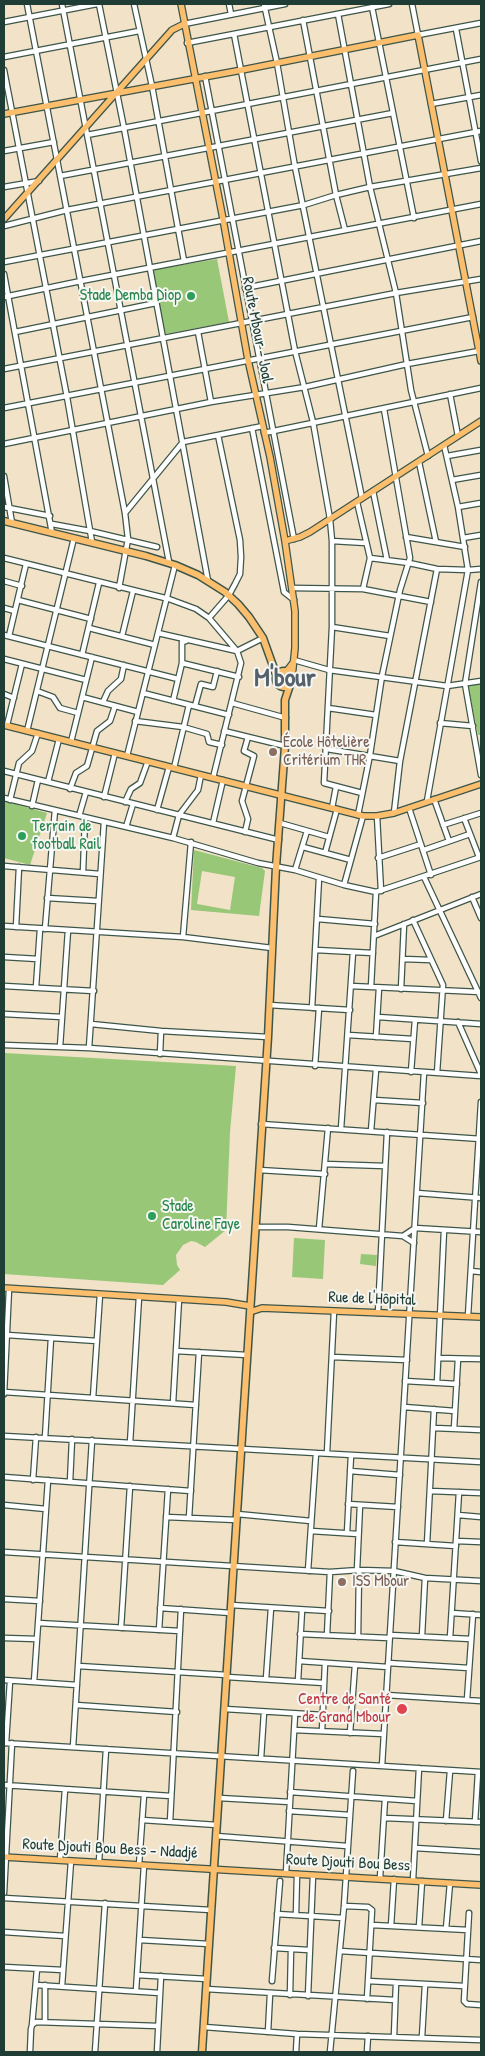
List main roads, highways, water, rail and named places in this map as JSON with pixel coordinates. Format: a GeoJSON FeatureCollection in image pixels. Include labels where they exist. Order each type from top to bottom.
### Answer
{"type":"FeatureCollection","features":[{"type":"Feature","properties":{"kind":"highway"},"geometry":{"type":"LineString","coordinates":[[4,521],[172,563],[208,581],[229,595],[249,617],[263,638],[273,666],[281,673],[292,677],[285,700]]}},
{"type":"Feature","properties":{"kind":"highway"},"geometry":{"type":"LineString","coordinates":[[202,2052],[268,1037],[276,867],[286,746],[287,718],[285,700],[276,682],[281,673]]}},
{"type":"Feature","properties":{"kind":"highway"},"geometry":{"type":"LineString","coordinates":[[279,686],[284,688],[290,685]]}},
{"type":"Feature","properties":{"kind":"main road","name":"Route Mbour - Joal"},"geometry":{"type":"LineString","coordinates":[[181,4],[223,219],[248,360],[264,430],[294,600],[296,625],[292,677]]}},
{"type":"Feature","properties":{"kind":"main road"},"geometry":{"type":"LineString","coordinates":[[4,220],[172,30],[184,24]]}},
{"type":"Feature","properties":{"kind":"main road"},"geometry":{"type":"LineString","coordinates":[[4,114],[380,44],[418,35],[437,139],[460,245],[481,362]]}},
{"type":"Feature","properties":{"kind":"main road"},"geometry":{"type":"LineString","coordinates":[[284,541],[304,535],[481,422]]}},
{"type":"Feature","properties":{"kind":"main road"},"geometry":{"type":"LineString","coordinates":[[281,673],[293,662]]}},
{"type":"Feature","properties":{"kind":"main road"},"geometry":{"type":"LineString","coordinates":[[5,725],[360,815],[377,816],[394,813],[481,784]]}},
{"type":"Feature","properties":{"kind":"main road"},"geometry":{"type":"LineString","coordinates":[[6,1288],[179,1299],[250,1307]]}},
{"type":"Feature","properties":{"kind":"main road","name":"Rue de l'Hôpital"},"geometry":{"type":"LineString","coordinates":[[250,1307],[481,1317]]}},
{"type":"Feature","properties":{"kind":"main road","name":"Route Djouti Bou Bess - Ndadjé"},"geometry":{"type":"LineString","coordinates":[[5,1857],[214,1869]]}},
{"type":"Feature","properties":{"kind":"main road","name":"Route Djouti Bou Bess"},"geometry":{"type":"LineString","coordinates":[[214,1869],[481,1884]]}},
{"type":"Feature","properties":{"kind":"place","name":"Stade Demba Diop"},"geometry":{"type":"Point","coordinates":[191,296]}},
{"type":"Feature","properties":{"kind":"place","name":"École Hôtelière Critérium THR"},"geometry":{"type":"Point","coordinates":[273,752]}},
{"type":"Feature","properties":{"kind":"place","name":"Terrain de football Rail"},"geometry":{"type":"Point","coordinates":[22,836]}},
{"type":"Feature","properties":{"kind":"place","name":"Stade Caroline Faye"},"geometry":{"type":"Point","coordinates":[152,1216]}},
{"type":"Feature","properties":{"kind":"place","name":"ISS Mbour"},"geometry":{"type":"Point","coordinates":[342,1582]}},
{"type":"Feature","properties":{"kind":"place","name":"Centre de Santé de Grand Mbour"},"geometry":{"type":"Point","coordinates":[402,1709]}},
{"type":"Feature","properties":{"kind":"district","name":"M'bour"},"geometry":{"type":"Point","coordinates":[285,679]}}]}
